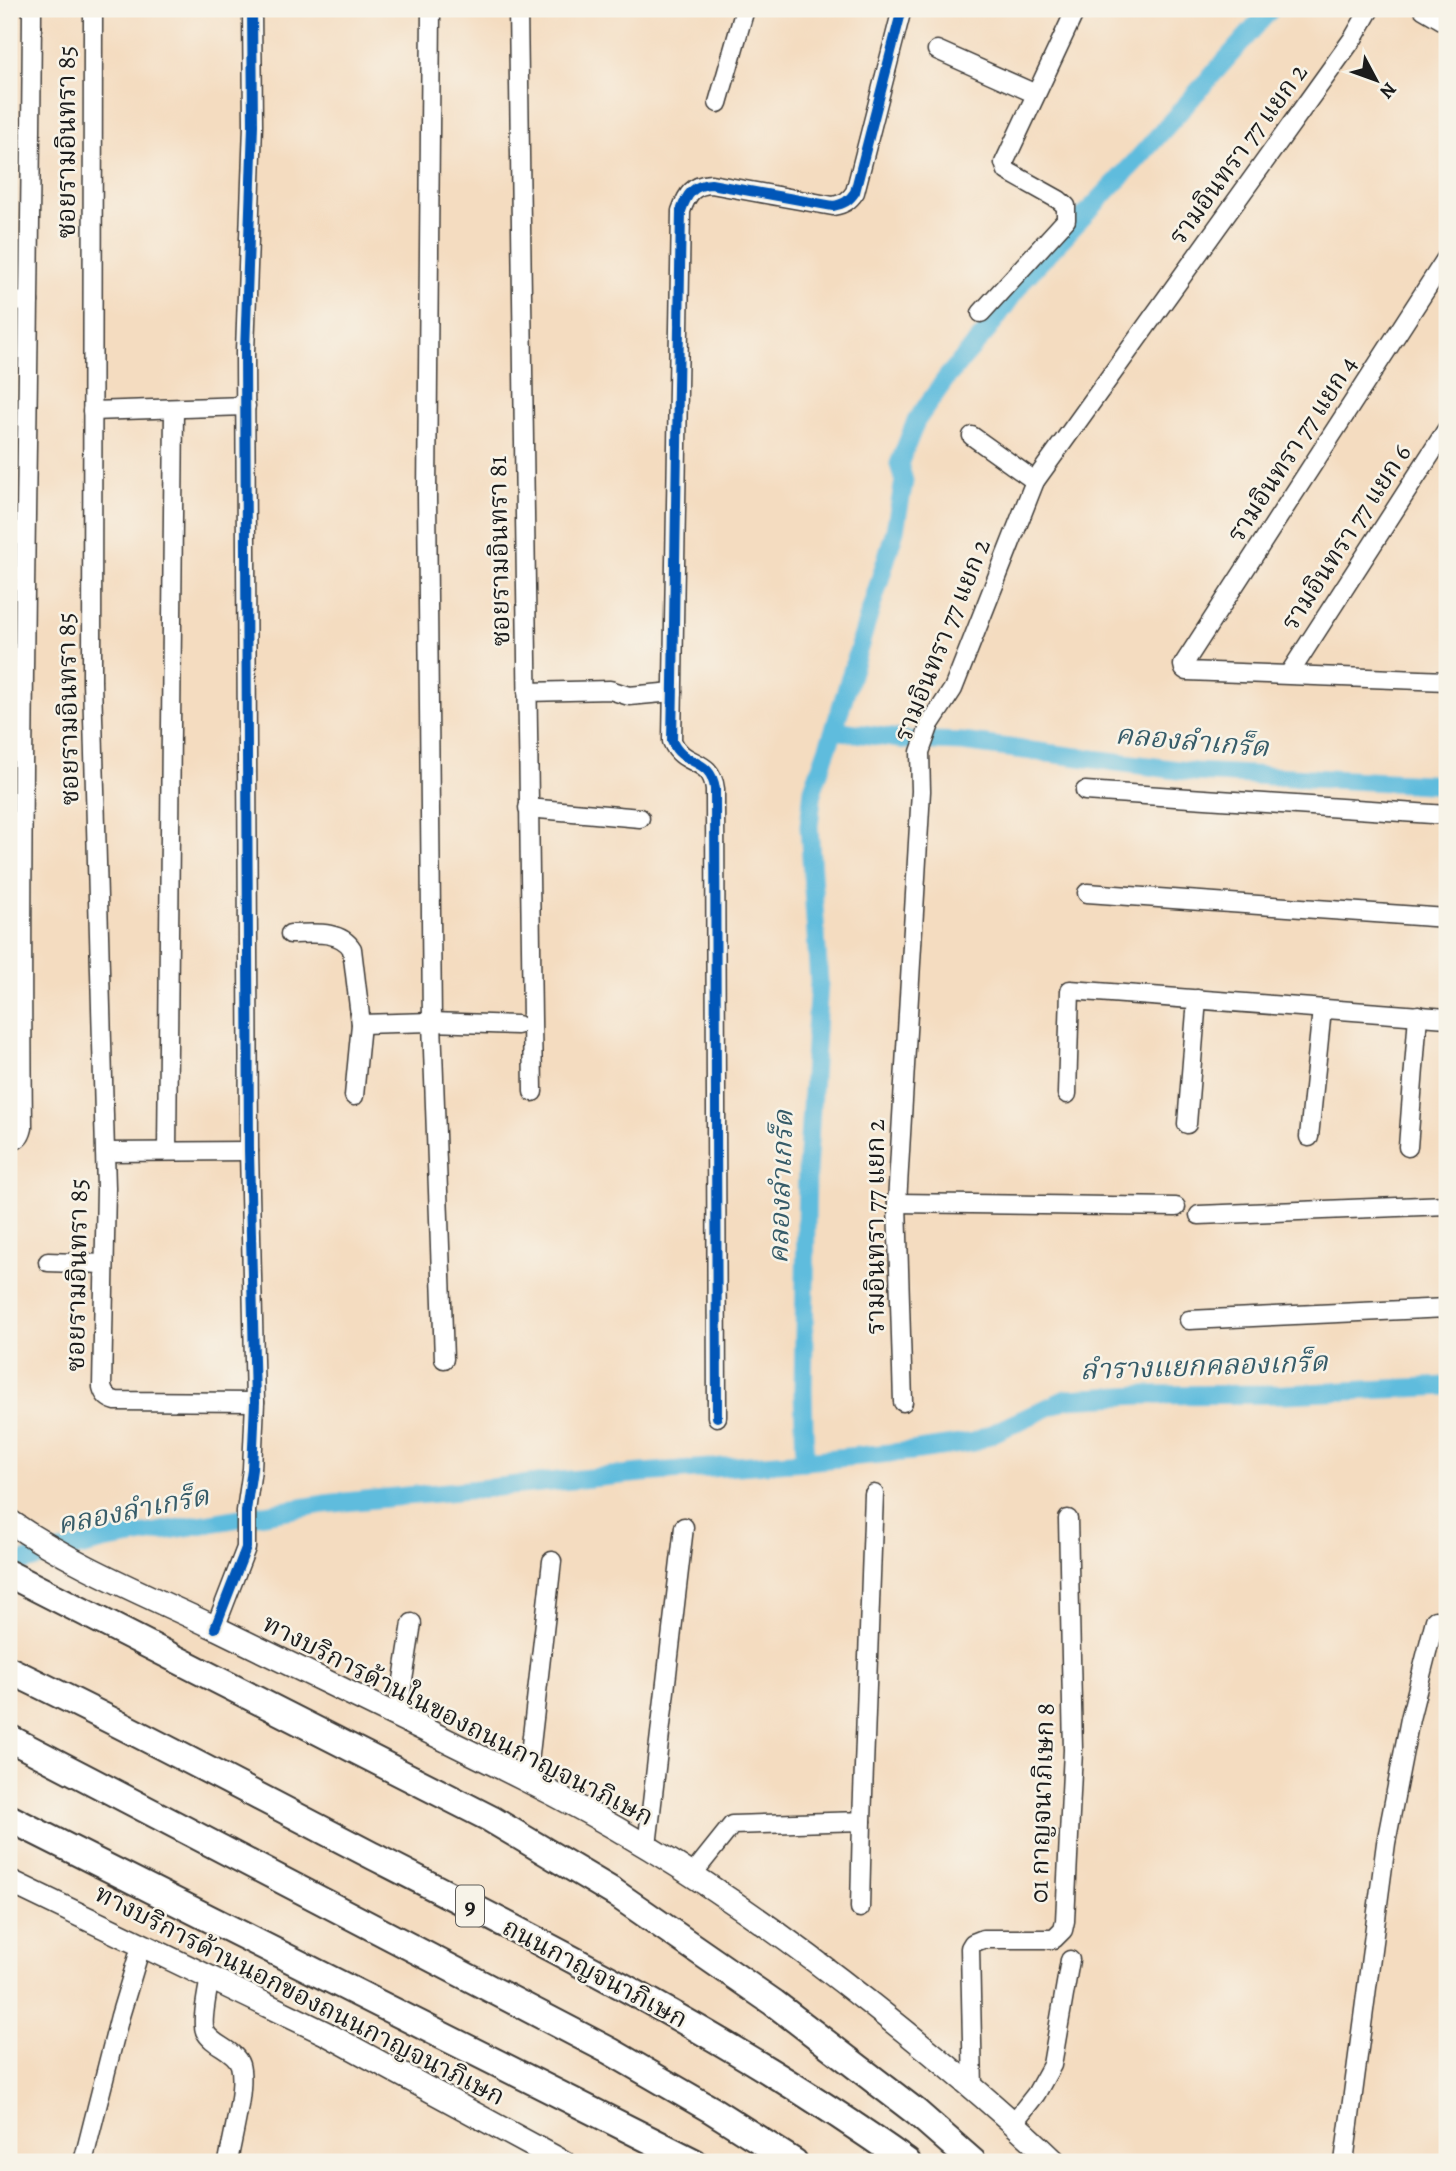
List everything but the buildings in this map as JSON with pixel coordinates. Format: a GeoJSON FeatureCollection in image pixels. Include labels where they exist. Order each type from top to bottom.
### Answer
{"type":"FeatureCollection","features":[{"type":"Feature","properties":{"kind":"highway"},"geometry":{"type":"LineString","coordinates":[[9,1574],[491,1819],[615,1893],[774,2003],[916,2112],[973,2162]]}},
{"type":"Feature","properties":{"kind":"highway","name":"ถนนกาญจนาภิเษก"},"geometry":{"type":"LineString","coordinates":[[14,1672],[644,1997],[748,2057],[907,2162]]}},
{"type":"Feature","properties":{"kind":"highway","name":"9"},"geometry":{"type":"LineString","coordinates":[[9,1738],[610,2051],[712,2110],[794,2162]]}},
{"type":"Feature","properties":{"kind":"highway"},"geometry":{"type":"LineString","coordinates":[[9,1818],[694,2162]]}},
{"type":"Feature","properties":{"kind":"main road","name":"ทางบริการด้านในของถนนกาญจนาภิเษก"},"geometry":{"type":"LineString","coordinates":[[13,1529],[120,1585],[215,1628],[527,1780],[647,1846],[795,1944],[938,2056],[1014,2122],[1055,2162]]}},
{"type":"Feature","properties":{"kind":"main road","name":"ทางบริการด้านนอกของถนนกาญจนาภิเษก"},"geometry":{"type":"LineString","coordinates":[[9,1881],[326,2033],[563,2162]]}},
{"type":"Feature","properties":{"kind":"street"},"geometry":{"type":"LineString","coordinates":[[9,1141],[15,1141],[21,1136],[23,1128],[16,701],[29,302],[32,9]]}},
{"type":"Feature","properties":{"kind":"street","name":"ซอยรามอินทรา 85"},"geometry":{"type":"LineString","coordinates":[[93,9],[92,681],[105,1152],[102,1387],[103,1394],[116,1401],[255,1402]]}},
{"type":"Feature","properties":{"kind":"street"},"geometry":{"type":"LineString","coordinates":[[215,1628],[246,1548],[246,1511],[252,1469],[255,1402],[249,1151],[245,352],[253,139],[252,9]]}},
{"type":"Feature","properties":{"kind":"street"},"geometry":{"type":"LineString","coordinates":[[431,9],[427,509],[432,1022],[444,1359]]}},
{"type":"Feature","properties":{"kind":"street","name":"ซอยรามอินทรา 81"},"geometry":{"type":"LineString","coordinates":[[518,9],[533,1092]]}},
{"type":"Feature","properties":{"kind":"street"},"geometry":{"type":"LineString","coordinates":[[718,103],[745,9]]}},
{"type":"Feature","properties":{"kind":"street"},"geometry":{"type":"LineString","coordinates":[[717,1417],[715,789],[713,776],[706,767],[682,756],[676,751],[672,741],[680,225],[683,204],[693,188],[702,184],[833,206],[843,204],[851,198],[855,192],[902,9]]}},
{"type":"Feature","properties":{"kind":"street"},"geometry":{"type":"LineString","coordinates":[[981,313],[1066,220],[1066,206],[1007,171],[1004,163],[1076,9]]}},
{"type":"Feature","properties":{"kind":"street","name":"รามอินทรา 77 แยก 2"},"geometry":{"type":"LineString","coordinates":[[902,1402],[897,1203],[921,791],[920,752],[930,724],[953,689],[1035,481],[1354,37],[1370,9]]}},
{"type":"Feature","properties":{"kind":"street"},"geometry":{"type":"LineString","coordinates":[[1423,9],[1447,23]]}},
{"type":"Feature","properties":{"kind":"street"},"geometry":{"type":"LineString","coordinates":[[937,50],[1036,94]]}},
{"type":"Feature","properties":{"kind":"street","name":"รามอินทรา 77 แยก 4"},"geometry":{"type":"LineString","coordinates":[[1289,674],[1184,669],[1183,665],[1447,257]]}},
{"type":"Feature","properties":{"kind":"street"},"geometry":{"type":"LineString","coordinates":[[9,301],[29,302]]}},
{"type":"Feature","properties":{"kind":"street"},"geometry":{"type":"LineString","coordinates":[[92,411],[246,406]]}},
{"type":"Feature","properties":{"kind":"street"},"geometry":{"type":"LineString","coordinates":[[167,1151],[174,409]]}},
{"type":"Feature","properties":{"kind":"street","name":"รามอินทรา 77 แยก 6"},"geometry":{"type":"LineString","coordinates":[[1289,674],[1447,429]]}},
{"type":"Feature","properties":{"kind":"street"},"geometry":{"type":"LineString","coordinates":[[972,436],[1035,481]]}},
{"type":"Feature","properties":{"kind":"street"},"geometry":{"type":"LineString","coordinates":[[1289,674],[1447,681]]}},
{"type":"Feature","properties":{"kind":"street"},"geometry":{"type":"LineString","coordinates":[[527,692],[610,690],[629,696],[673,692]]}},
{"type":"Feature","properties":{"kind":"street"},"geometry":{"type":"LineString","coordinates":[[1085,791],[1447,816]]}},
{"type":"Feature","properties":{"kind":"street"},"geometry":{"type":"LineString","coordinates":[[528,808],[640,818]]}},
{"type":"Feature","properties":{"kind":"street"},"geometry":{"type":"LineString","coordinates":[[1087,892],[1447,918]]}},
{"type":"Feature","properties":{"kind":"street"},"geometry":{"type":"LineString","coordinates":[[290,933],[338,936],[352,948],[361,1024],[354,1096]]}},
{"type":"Feature","properties":{"kind":"street"},"geometry":{"type":"LineString","coordinates":[[1067,1094],[1070,990],[1447,1018]]}},
{"type":"Feature","properties":{"kind":"street"},"geometry":{"type":"LineString","coordinates":[[1187,1124],[1198,999]]}},
{"type":"Feature","properties":{"kind":"street"},"geometry":{"type":"LineString","coordinates":[[1309,1137],[1322,1009]]}},
{"type":"Feature","properties":{"kind":"street"},"geometry":{"type":"LineString","coordinates":[[1408,1147],[1418,1016]]}},
{"type":"Feature","properties":{"kind":"street"},"geometry":{"type":"LineString","coordinates":[[361,1024],[432,1022],[517,1025]]}},
{"type":"Feature","properties":{"kind":"street"},"geometry":{"type":"LineString","coordinates":[[105,1152],[249,1151]]}},
{"type":"Feature","properties":{"kind":"street"},"geometry":{"type":"LineString","coordinates":[[897,1203],[1176,1207]]}},
{"type":"Feature","properties":{"kind":"street"},"geometry":{"type":"LineString","coordinates":[[1199,1214],[1447,1205]]}},
{"type":"Feature","properties":{"kind":"street"},"geometry":{"type":"LineString","coordinates":[[48,1262],[104,1264]]}},
{"type":"Feature","properties":{"kind":"street"},"geometry":{"type":"LineString","coordinates":[[1189,1320],[1447,1308]]}},
{"type":"Feature","properties":{"kind":"street"},"geometry":{"type":"LineString","coordinates":[[860,1908],[874,1494]]}},
{"type":"Feature","properties":{"kind":"street","name":"01 กาญจนาภิเษก 8"},"geometry":{"type":"LineString","coordinates":[[973,2089],[970,1948],[973,1943],[983,1939],[1054,1939],[1063,1930],[1065,1921],[1073,1750],[1068,1519]]}},
{"type":"Feature","properties":{"kind":"street"},"geometry":{"type":"LineString","coordinates":[[647,1846],[684,1527]]}},
{"type":"Feature","properties":{"kind":"street"},"geometry":{"type":"LineString","coordinates":[[527,1780],[552,1561]]}},
{"type":"Feature","properties":{"kind":"street"},"geometry":{"type":"LineString","coordinates":[[1344,2162],[1386,1843],[1410,1719],[1435,1620]]}},
{"type":"Feature","properties":{"kind":"street"},"geometry":{"type":"LineString","coordinates":[[397,1718],[412,1623]]}},
{"type":"Feature","properties":{"kind":"street"},"geometry":{"type":"LineString","coordinates":[[692,1875],[732,1825],[862,1821]]}},
{"type":"Feature","properties":{"kind":"street"},"geometry":{"type":"LineString","coordinates":[[83,2162],[120,2016],[142,1943]]}},
{"type":"Feature","properties":{"kind":"street"},"geometry":{"type":"LineString","coordinates":[[1014,2122],[1036,2094],[1052,2064],[1070,1960]]}},
{"type":"Feature","properties":{"kind":"street"},"geometry":{"type":"LineString","coordinates":[[209,1977],[204,2027],[209,2037],[234,2056],[239,2064],[241,2084],[228,2162]]}},
{"type":"Feature","properties":{"kind":"waterway"},"geometry":{"type":"LineString","coordinates":[[834,730],[895,530],[904,481],[899,464],[916,421],[947,377],[988,330],[1024,279],[1134,163],[1271,9]]}},
{"type":"Feature","properties":{"kind":"waterway","name":"คลองลำเกร็ด"},"geometry":{"type":"LineString","coordinates":[[9,1565],[103,1541],[324,1504],[642,1473],[805,1461],[803,1391],[807,1171],[819,982],[809,826],[813,789],[834,730],[906,740],[962,742],[1194,772],[1447,785]]}},
{"type":"Feature","properties":{"kind":"waterway","name":"ลำรางแยกคลองเกร็ด"},"geometry":{"type":"LineString","coordinates":[[805,1461],[974,1442],[1066,1399],[1141,1395],[1286,1394],[1447,1386]]}},
{"type":"Feature","properties":{"kind":"cycle path"},"geometry":{"type":"LineString","coordinates":[[215,1628],[246,1548],[246,1511],[252,1469],[255,1402],[249,1151],[245,352],[253,125],[252,9]]}},
{"type":"Feature","properties":{"kind":"cycle path"},"geometry":{"type":"LineString","coordinates":[[717,1417],[715,789],[708,771],[683,755],[672,741],[681,211],[692,191],[711,184],[833,206],[848,200],[855,192],[902,9]]}}]}
